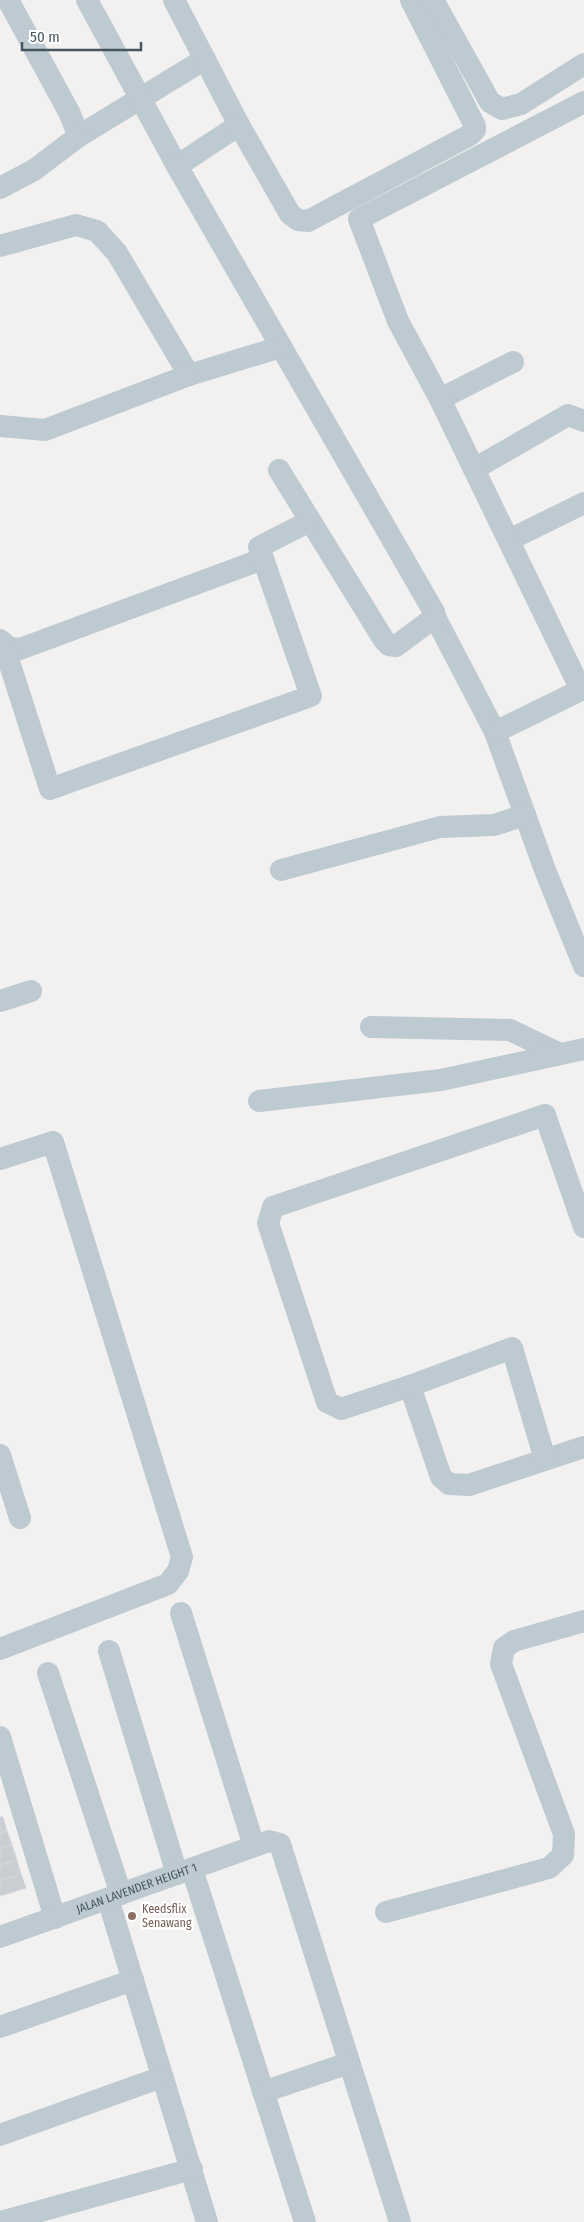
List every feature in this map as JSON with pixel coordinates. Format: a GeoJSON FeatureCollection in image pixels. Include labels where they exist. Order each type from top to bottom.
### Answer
{"type":"FeatureCollection","features":[{"type":"Feature","properties":{"kind":"street"},"geometry":{"type":"LineString","coordinates":[[8,0],[69,112],[79,136]]}},
{"type":"Feature","properties":{"kind":"street"},"geometry":{"type":"LineString","coordinates":[[88,0],[177,166],[430,604],[435,617],[496,732],[525,815],[584,966]]}},
{"type":"Feature","properties":{"kind":"street"},"geometry":{"type":"LineString","coordinates":[[174,0],[239,125],[290,214],[298,220],[308,221],[475,130],[475,126],[411,0]]}},
{"type":"Feature","properties":{"kind":"street"},"geometry":{"type":"LineString","coordinates":[[433,0],[490,102],[502,109],[521,104],[584,64]]}},
{"type":"Feature","properties":{"kind":"street"},"geometry":{"type":"LineString","coordinates":[[0,188],[34,170],[79,136],[205,59]]}},
{"type":"Feature","properties":{"kind":"street"},"geometry":{"type":"LineString","coordinates":[[496,732],[582,689],[440,399],[398,321],[359,219],[584,102]]}},
{"type":"Feature","properties":{"kind":"street"},"geometry":{"type":"LineString","coordinates":[[177,166],[239,125]]}},
{"type":"Feature","properties":{"kind":"street"},"geometry":{"type":"LineString","coordinates":[[0,246],[76,225],[97,230],[117,253],[189,375]]}},
{"type":"Feature","properties":{"kind":"street"},"geometry":{"type":"LineString","coordinates":[[0,426],[45,430],[189,375],[280,347]]}},
{"type":"Feature","properties":{"kind":"street"},"geometry":{"type":"LineString","coordinates":[[440,399],[513,362]]}},
{"type":"Feature","properties":{"kind":"street"},"geometry":{"type":"LineString","coordinates":[[474,470],[568,415],[584,421]]}},
{"type":"Feature","properties":{"kind":"street"},"geometry":{"type":"LineString","coordinates":[[279,470],[384,640],[389,645],[396,646],[435,617]]}},
{"type":"Feature","properties":{"kind":"street"},"geometry":{"type":"LineString","coordinates":[[509,540],[584,503]]}},
{"type":"Feature","properties":{"kind":"street"},"geometry":{"type":"LineString","coordinates":[[1,642],[50,789],[311,696],[259,547],[310,521]]}},
{"type":"Feature","properties":{"kind":"street"},"geometry":{"type":"LineString","coordinates":[[1,642],[10,648],[20,649],[263,559]]}},
{"type":"Feature","properties":{"kind":"street"},"geometry":{"type":"LineString","coordinates":[[281,870],[440,827],[494,825],[525,815]]}},
{"type":"Feature","properties":{"kind":"street"},"geometry":{"type":"LineString","coordinates":[[0,1001],[30,990]]}},
{"type":"Feature","properties":{"kind":"street"},"geometry":{"type":"LineString","coordinates":[[371,1027],[510,1030],[560,1054]]}},
{"type":"Feature","properties":{"kind":"street"},"geometry":{"type":"LineString","coordinates":[[259,1101],[441,1080],[584,1049]]}},
{"type":"Feature","properties":{"kind":"street"},"geometry":{"type":"LineString","coordinates":[[545,1459],[512,1348],[410,1386],[341,1409],[327,1402],[268,1223],[273,1207],[545,1115],[584,1227]]}},
{"type":"Feature","properties":{"kind":"street"},"geometry":{"type":"LineString","coordinates":[[0,1159],[53,1142],[182,1557],[178,1570],[168,1584],[0,1649]]}},
{"type":"Feature","properties":{"kind":"street"},"geometry":{"type":"LineString","coordinates":[[410,1386],[441,1477],[449,1484],[469,1485],[584,1447]]}},
{"type":"Feature","properties":{"kind":"street"},"geometry":{"type":"LineString","coordinates":[[0,1455],[20,1518]]}},
{"type":"Feature","properties":{"kind":"street"},"geometry":{"type":"LineString","coordinates":[[181,1613],[264,1844],[280,1844],[400,2222]]}},
{"type":"Feature","properties":{"kind":"street"},"geometry":{"type":"LineString","coordinates":[[386,1912],[549,1868],[563,1856],[564,1834],[501,1664],[504,1648],[514,1641],[584,1620]]}},
{"type":"Feature","properties":{"kind":"street"},"geometry":{"type":"LineString","coordinates":[[109,1651],[264,2092],[305,2222]]}},
{"type":"Feature","properties":{"kind":"street"},"geometry":{"type":"LineString","coordinates":[[48,1673],[115,1897],[132,1980],[207,2222]]}},
{"type":"Feature","properties":{"kind":"street"},"geometry":{"type":"LineString","coordinates":[[0,1737],[3,1761],[54,1918]]}},
{"type":"Feature","properties":{"kind":"street","name":"JALAN LAVENDER HEIGHT 1"},"geometry":{"type":"LineString","coordinates":[[0,1938],[264,1844]]}},
{"type":"Feature","properties":{"kind":"street"},"geometry":{"type":"LineString","coordinates":[[0,2027],[132,1980]]}},
{"type":"Feature","properties":{"kind":"street"},"geometry":{"type":"LineString","coordinates":[[264,2092],[349,2063]]}},
{"type":"Feature","properties":{"kind":"street"},"geometry":{"type":"LineString","coordinates":[[0,2135],[162,2078]]}},
{"type":"Feature","properties":{"kind":"street"},"geometry":{"type":"LineString","coordinates":[[1,2222],[192,2169]]}},
{"type":"Feature","properties":{"kind":"building"},"geometry":{"type":"Polygon","coordinates":[[[0,1817],[3,1817],[7,1831],[0,1833],[0,1817]]]}},
{"type":"Feature","properties":{"kind":"building"},"geometry":{"type":"Polygon","coordinates":[[[7,1831],[12,1845],[0,1849],[0,1833],[7,1831]]]}},
{"type":"Feature","properties":{"kind":"building"},"geometry":{"type":"Polygon","coordinates":[[[12,1845],[17,1860],[0,1865],[0,1849],[12,1845]]]}},
{"type":"Feature","properties":{"kind":"building"},"geometry":{"type":"Polygon","coordinates":[[[17,1860],[21,1874],[0,1881],[0,1865],[17,1860]]]}},
{"type":"Feature","properties":{"kind":"building"},"geometry":{"type":"Polygon","coordinates":[[[21,1874],[26,1888],[0,1896],[0,1881],[21,1874]]]}},
{"type":"Feature","properties":{"kind":"place","name":"Keedsflix Senawang"},"geometry":{"type":"Point","coordinates":[132,1916]}}]}
